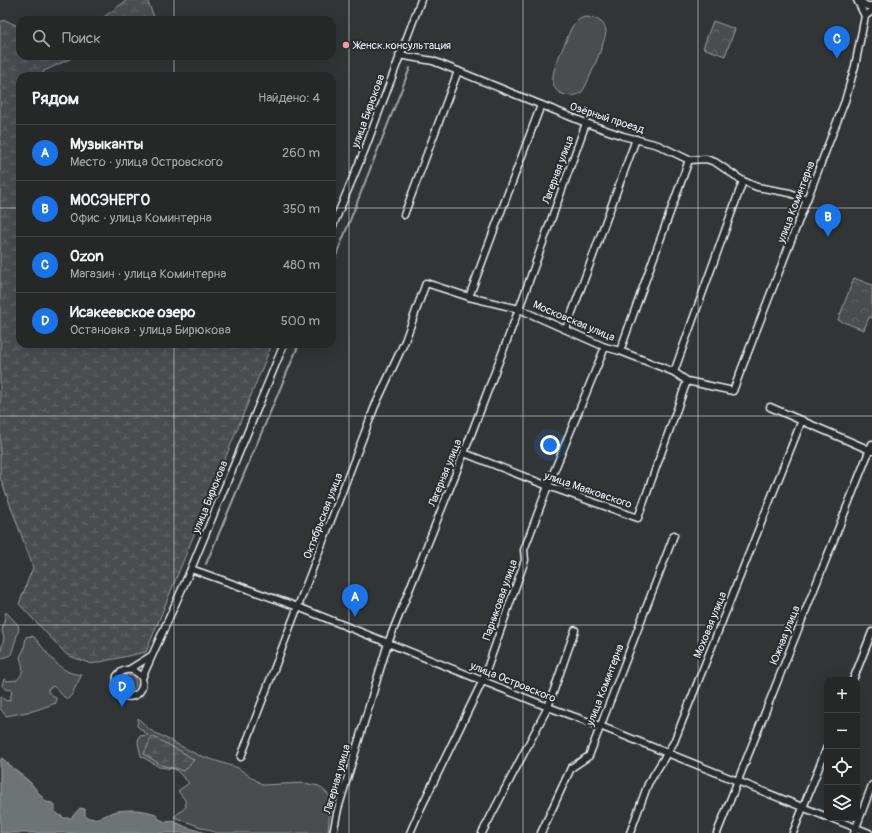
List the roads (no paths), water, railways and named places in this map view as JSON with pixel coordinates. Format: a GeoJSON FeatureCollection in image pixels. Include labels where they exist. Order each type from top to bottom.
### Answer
{"type":"FeatureCollection","features":[{"type":"Feature","properties":{"kind":"street","name":"улица Бирюкова"},"geometry":{"type":"LineString","coordinates":[[336,218],[421,0]]}},
{"type":"Feature","properties":{"kind":"street"},"geometry":{"type":"LineString","coordinates":[[858,0],[868,6],[872,6]]}},
{"type":"Feature","properties":{"kind":"street"},"geometry":{"type":"LineString","coordinates":[[858,0],[865,16],[872,11]]}},
{"type":"Feature","properties":{"kind":"street","name":"улица Коминтерна"},"geometry":{"type":"LineString","coordinates":[[733,391],[845,101],[855,66],[865,16]]}},
{"type":"Feature","properties":{"kind":"street","name":"Озёрный проезд"},"geometry":{"type":"LineString","coordinates":[[399,55],[433,61],[586,123],[658,145],[689,160],[706,159],[715,162],[743,181],[756,187],[790,193],[807,200]]}},
{"type":"Feature","properties":{"kind":"street"},"geometry":{"type":"LineString","coordinates":[[404,215],[458,71]]}},
{"type":"Feature","properties":{"kind":"street"},"geometry":{"type":"LineString","coordinates":[[469,296],[541,105]]}},
{"type":"Feature","properties":{"kind":"street","name":"Лагерная улица"},"geometry":{"type":"LineString","coordinates":[[333,833],[338,809],[388,643],[464,453],[519,309],[586,123]]}},
{"type":"Feature","properties":{"kind":"street"},"geometry":{"type":"LineString","coordinates":[[566,329],[636,139]]}},
{"type":"Feature","properties":{"kind":"street"},"geometry":{"type":"LineString","coordinates":[[620,350],[689,160]]}},
{"type":"Feature","properties":{"kind":"street"},"geometry":{"type":"LineString","coordinates":[[674,372],[743,181]]}},
{"type":"Feature","properties":{"kind":"street","name":"Московская улица"},"geometry":{"type":"LineString","coordinates":[[426,284],[519,309],[605,347],[620,350],[674,372],[687,381],[733,391]]}},
{"type":"Feature","properties":{"kind":"street","name":"Октябрьская улица"},"geometry":{"type":"LineString","coordinates":[[242,757],[375,406],[405,341],[426,284]]}},
{"type":"Feature","properties":{"kind":"street","name":"Парниковая улица"},"geometry":{"type":"LineString","coordinates":[[410,833],[483,680],[524,560],[524,550],[548,486],[605,347]]}},
{"type":"Feature","properties":{"kind":"street","name":"улица Бирюкова"},"geometry":{"type":"LineString","coordinates":[[152,655],[139,665],[120,673],[116,679],[116,687],[121,695],[132,697],[139,693],[142,688],[142,678],[191,569],[282,348]]}},
{"type":"Feature","properties":{"kind":"street","name":"улица Маяковского"},"geometry":{"type":"LineString","coordinates":[[464,453],[548,486],[638,518],[687,381]]}},
{"type":"Feature","properties":{"kind":"street"},"geometry":{"type":"LineString","coordinates":[[770,407],[871,448]]}},
{"type":"Feature","properties":{"kind":"street","name":"Моховая улица"},"geometry":{"type":"LineString","coordinates":[[630,833],[648,784],[674,742],[802,420]]}},
{"type":"Feature","properties":{"kind":"street","name":"Южная улица"},"geometry":{"type":"LineString","coordinates":[[717,833],[871,448]]}},
{"type":"Feature","properties":{"kind":"street","name":"улица Коминтерна"},"geometry":{"type":"LineString","coordinates":[[541,833],[571,768],[589,756],[674,535]]}},
{"type":"Feature","properties":{"kind":"street","name":"улица Островского"},"geometry":{"type":"LineString","coordinates":[[191,569],[298,607],[824,816]]}},
{"type":"Feature","properties":{"kind":"street"},"geometry":{"type":"LineString","coordinates":[[482,833],[548,706],[575,630]]}},
{"type":"Feature","properties":{"kind":"street"},"geometry":{"type":"LineString","coordinates":[[854,677],[872,632]]}},
{"type":"Feature","properties":{"kind":"street"},"geometry":{"type":"LineString","coordinates":[[129,669],[135,671],[142,678]]}},
{"type":"Feature","properties":{"kind":"street"},"geometry":{"type":"LineString","coordinates":[[793,833],[826,749]]}},
{"type":"Feature","properties":{"kind":"street"},"geometry":{"type":"LineString","coordinates":[[855,830],[872,785]]}},
{"type":"Feature","properties":{"kind":"street"},"geometry":{"type":"LineString","coordinates":[[837,821],[855,830],[869,833]]}},
{"type":"Feature","properties":{"kind":"waterway"},"geometry":{"type":"LineString","coordinates":[[336,256],[410,68]]}},
{"type":"Feature","properties":{"kind":"waterway"},"geometry":{"type":"LineString","coordinates":[[206,564],[297,348]]}},
{"type":"Feature","properties":{"kind":"place","name":"Женск.консультация"},"geometry":{"type":"Point","coordinates":[346,45]}},
{"type":"Feature","properties":{"kind":"place","name":"Ozon"},"geometry":{"type":"Point","coordinates":[837,59]}},
{"type":"Feature","properties":{"kind":"place","name":"МОСЭНЕРГО"},"geometry":{"type":"Point","coordinates":[828,237]}},
{"type":"Feature","properties":{"kind":"place","name":"Музыканты"},"geometry":{"type":"Point","coordinates":[355,617]}},
{"type":"Feature","properties":{"kind":"place","name":"Исакеевское озеро"},"geometry":{"type":"Point","coordinates":[122,707]}}]}
